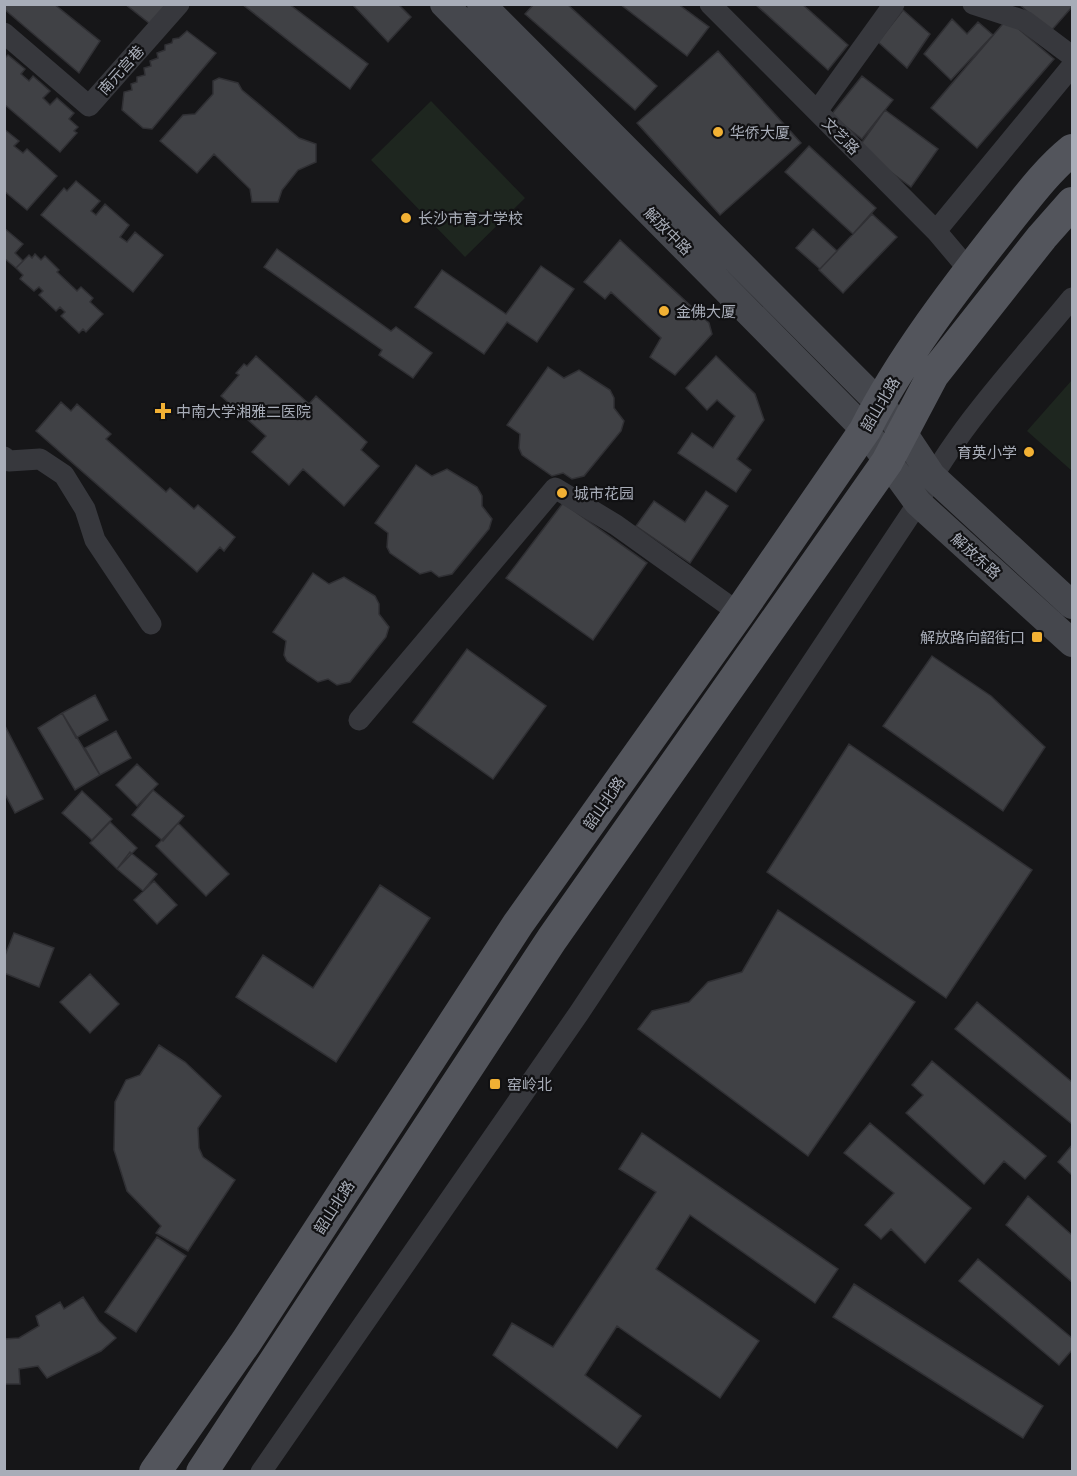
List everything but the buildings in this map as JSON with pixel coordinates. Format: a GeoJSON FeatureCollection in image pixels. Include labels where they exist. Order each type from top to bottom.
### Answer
{"type":"FeatureCollection","features":[{"type":"Feature","properties":{"kind":"main road","name":"解放中路"},"geometry":{"type":"LineString","coordinates":[[444,4],[865,430],[887,462]]}},
{"type":"Feature","properties":{"kind":"main road","name":"解放中路"},"geometry":{"type":"LineString","coordinates":[[481,4],[879,403],[902,431]]}},
{"type":"Feature","properties":{"kind":"main road","name":"韶山北路"},"geometry":{"type":"LineString","coordinates":[[155,1472],[246,1342],[518,924],[739,613],[865,430],[879,403],[969,270],[1063,158],[1072,133]]}},
{"type":"Feature","properties":{"kind":"main road","name":"韶山北路"},"geometry":{"type":"LineString","coordinates":[[202,1472],[552,939],[887,462],[933,375],[1042,237],[1072,204]]}},
{"type":"Feature","properties":{"kind":"main road","name":"解放东路"},"geometry":{"type":"LineString","coordinates":[[902,431],[932,476],[1072,605]]}},
{"type":"Feature","properties":{"kind":"main road","name":"解放东路"},"geometry":{"type":"LineString","coordinates":[[887,462],[918,503],[1072,644]]}},
{"type":"Feature","properties":{"kind":"street","name":"南元宫巷"},"geometry":{"type":"LineString","coordinates":[[4,33],[89,106],[179,4]]}},
{"type":"Feature","properties":{"kind":"street","name":"文艺路"},"geometry":{"type":"LineString","coordinates":[[710,4],[936,231],[969,270]]}},
{"type":"Feature","properties":{"kind":"street"},"geometry":{"type":"LineString","coordinates":[[816,111],[894,4]]}},
{"type":"Feature","properties":{"kind":"street"},"geometry":{"type":"LineString","coordinates":[[973,4],[1025,21],[1072,56]]}},
{"type":"Feature","properties":{"kind":"street"},"geometry":{"type":"LineString","coordinates":[[936,231],[1072,66]]}},
{"type":"Feature","properties":{"kind":"street"},"geometry":{"type":"LineString","coordinates":[[261,1472],[572,1023],[918,503],[932,476],[963,432],[1072,298]]}},
{"type":"Feature","properties":{"kind":"street"},"geometry":{"type":"LineString","coordinates":[[4,457],[9,461],[39,459],[64,475],[85,508],[95,540],[151,624]]}},
{"type":"Feature","properties":{"kind":"street"},"geometry":{"type":"LineString","coordinates":[[359,720],[555,488],[616,525],[739,613]]}},
{"type":"Feature","properties":{"kind":"shaded area"},"geometry":{"type":"Polygon","coordinates":[[[431,101],[525,198],[465,257],[371,160],[431,101]]]}},
{"type":"Feature","properties":{"kind":"shaded area"},"geometry":{"type":"Polygon","coordinates":[[[1072,380],[1072,471],[1027,431],[1072,380]]]}},
{"type":"Feature","properties":{"kind":"place","name":"华侨大厦"},"geometry":{"type":"Point","coordinates":[718,132]}},
{"type":"Feature","properties":{"kind":"place","name":"长沙市育才学校"},"geometry":{"type":"Point","coordinates":[406,218]}},
{"type":"Feature","properties":{"kind":"place","name":"金佛大厦"},"geometry":{"type":"Point","coordinates":[664,311]}},
{"type":"Feature","properties":{"kind":"place","name":"中南大学湘雅二医院"},"geometry":{"type":"Point","coordinates":[163,411]}},
{"type":"Feature","properties":{"kind":"place","name":"育英小学"},"geometry":{"type":"Point","coordinates":[1029,452]}},
{"type":"Feature","properties":{"kind":"place","name":"城市花园"},"geometry":{"type":"Point","coordinates":[562,493]}},
{"type":"Feature","properties":{"kind":"place","name":"解放路向韶街口"},"geometry":{"type":"Point","coordinates":[1037,637]}},
{"type":"Feature","properties":{"kind":"place","name":"窑岭北"},"geometry":{"type":"Point","coordinates":[495,1084]}}]}
